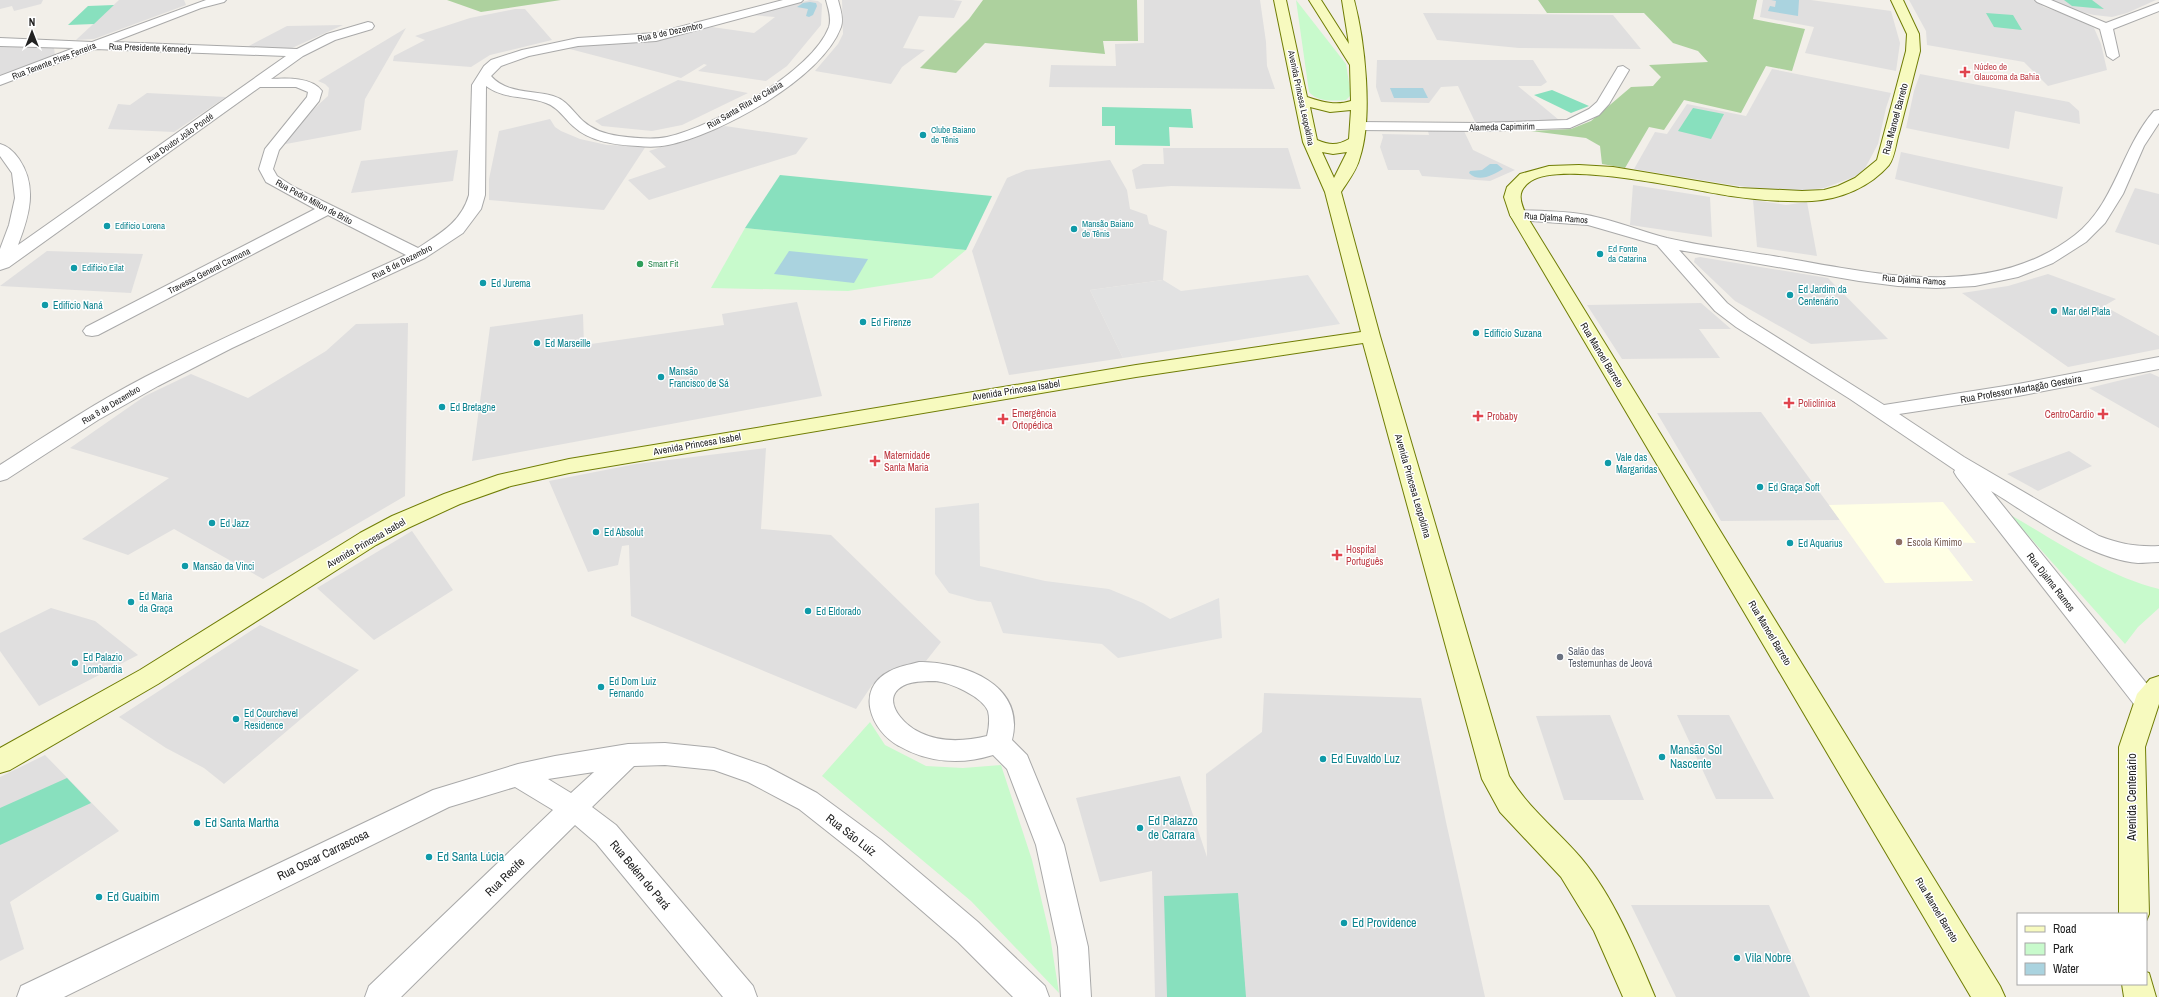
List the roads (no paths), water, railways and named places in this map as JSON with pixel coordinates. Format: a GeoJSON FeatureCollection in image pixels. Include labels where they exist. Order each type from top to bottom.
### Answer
{"type":"FeatureCollection","features":[{"type":"Feature","properties":{"kind":"main road"},"geometry":{"type":"LineString","coordinates":[[1315,0],[1344,44],[1356,67]]}},
{"type":"Feature","properties":{"kind":"main road"},"geometry":{"type":"LineString","coordinates":[[1333,192],[1353,157],[1359,103],[1353,27],[1348,0]]}},
{"type":"Feature","properties":{"kind":"main road","name":"Rua Manoel Barreto"},"geometry":{"type":"LineString","coordinates":[[1897,0],[1913,34],[1913,51],[1884,161],[1871,175],[1858,184],[1838,192],[1814,196],[1774,196],[1729,191],[1616,172],[1569,169],[1546,171],[1530,175],[1519,181],[1513,190],[1512,201],[1518,215],[1989,997]]}},
{"type":"Feature","properties":{"kind":"main road","name":"Avenida Princesa Leopoldina"},"geometry":{"type":"LineString","coordinates":[[1282,3],[1310,142],[1333,192],[1371,336],[1496,779],[1510,803],[1571,868],[1605,921],[1639,997]]}},
{"type":"Feature","properties":{"kind":"main road"},"geometry":{"type":"LineString","coordinates":[[1301,100],[1335,109],[1349,107],[1359,103]]}},
{"type":"Feature","properties":{"kind":"main road"},"geometry":{"type":"LineString","coordinates":[[1310,142],[1331,150],[1340,150],[1355,142]]}},
{"type":"Feature","properties":{"kind":"main road","name":"Avenida Princesa Isabel"},"geometry":{"type":"LineString","coordinates":[[0,762],[81,717],[368,539],[400,522],[452,499],[506,480],[569,466],[871,414],[1129,372],[1371,336]]}},
{"type":"Feature","properties":{"kind":"main road","name":"Avenida Centenário"},"geometry":{"type":"LineString","coordinates":[[2134,913],[2132,747],[2153,694]]}},
{"type":"Feature","properties":{"kind":"main road","name":"Avenida Princesa Isabel"},"geometry":{"type":"LineString","coordinates":[[0,750],[81,717]]}},
{"type":"Feature","properties":{"kind":"main road"},"geometry":{"type":"LineString","coordinates":[[2138,985],[2140,997]]}},
{"type":"Feature","properties":{"kind":"street","name":"Rua Tenente Pires Ferreira"},"geometry":{"type":"LineString","coordinates":[[0,81],[196,6],[220,0]]}},
{"type":"Feature","properties":{"kind":"street","name":"Rua 8 de Dezembro"},"geometry":{"type":"LineString","coordinates":[[0,474],[91,416],[150,382],[226,344],[419,255],[457,230],[473,208],[477,195],[479,84],[496,63],[526,53],[578,42],[656,37],[797,0]]}},
{"type":"Feature","properties":{"kind":"street","name":"Rua Santa Rita de Cássia"},"geometry":{"type":"LineString","coordinates":[[484,76],[497,88],[522,95],[543,97],[555,101],[566,109],[581,126],[593,134],[613,139],[666,141],[690,135],[709,127],[767,95],[787,81],[819,54],[829,41],[835,25],[835,14],[832,0]]}},
{"type":"Feature","properties":{"kind":"street"},"geometry":{"type":"LineString","coordinates":[[2041,0],[2106,27],[2159,7]]}},
{"type":"Feature","properties":{"kind":"street","name":"Rua Doutor João Pondé"},"geometry":{"type":"LineString","coordinates":[[1,264],[299,53],[331,37],[368,26]]}},
{"type":"Feature","properties":{"kind":"street"},"geometry":{"type":"LineString","coordinates":[[2106,27],[2113,56]]}},
{"type":"Feature","properties":{"kind":"street","name":"Rua Presidente Kennedy"},"geometry":{"type":"LineString","coordinates":[[0,42],[299,53]]}},
{"type":"Feature","properties":{"kind":"street","name":"Alameda Capimirim"},"geometry":{"type":"LineString","coordinates":[[1357,126],[1480,128],[1570,124],[1594,112],[1602,104],[1623,70]]}},
{"type":"Feature","properties":{"kind":"street","name":"Rua Pedro Milton de Brito"},"geometry":{"type":"LineString","coordinates":[[257,83],[310,87],[315,92],[314,98],[272,149],[266,169],[271,179],[326,210],[419,255]]}},
{"type":"Feature","properties":{"kind":"street","name":"Rua Santa Rita de Cássia"},"geometry":{"type":"LineString","coordinates":[[478,111],[497,99],[522,95]]}},
{"type":"Feature","properties":{"kind":"street","name":"Rua Djalma Ramos"},"geometry":{"type":"LineString","coordinates":[[1518,215],[1588,220],[1613,225],[1663,242],[1864,276],[1914,282],[1954,283],[1986,279],[2018,272],[2062,251],[2097,224],[2109,206],[2135,147],[2150,122],[2159,114]]}},
{"type":"Feature","properties":{"kind":"street"},"geometry":{"type":"LineString","coordinates":[[0,148],[14,161],[23,183],[24,202],[1,264]]}},
{"type":"Feature","properties":{"kind":"street","name":"Travessa General Carmona"},"geometry":{"type":"LineString","coordinates":[[92,331],[326,210]]}},
{"type":"Feature","properties":{"kind":"street","name":"Rua Djalma Ramos"},"geometry":{"type":"LineString","coordinates":[[1663,242],[1703,287],[1732,315],[1882,411],[1957,462],[2091,541],[2116,551],[2138,555],[2159,554]]}},
{"type":"Feature","properties":{"kind":"street","name":"Rua Professor Martagão Gesteira"},"geometry":{"type":"LineString","coordinates":[[1882,411],[2018,390],[2159,363]]}},
{"type":"Feature","properties":{"kind":"street","name":"Rua Djalma Ramos"},"geometry":{"type":"LineString","coordinates":[[1957,462],[2153,694]]}},
{"type":"Feature","properties":{"kind":"street"},"geometry":{"type":"LineString","coordinates":[[919,672],[945,673],[972,682],[992,694],[1000,710],[1003,730],[998,744],[977,750],[953,751],[926,745],[903,736],[886,719],[880,702],[884,689],[897,679],[919,672]]}},
{"type":"Feature","properties":{"kind":"street"},"geometry":{"type":"LineString","coordinates":[[998,744],[1018,763],[1050,845],[1073,947],[1076,997]]}},
{"type":"Feature","properties":{"kind":"street","name":"Rua São Luíz"},"geometry":{"type":"LineString","coordinates":[[628,755],[665,754],[714,759],[756,774],[808,801],[871,850],[968,932],[1034,997]]}},
{"type":"Feature","properties":{"kind":"street","name":"Rua Oscar Carrascosa"},"geometry":{"type":"LineString","coordinates":[[32,997],[442,798],[518,775],[628,755]]}},
{"type":"Feature","properties":{"kind":"street","name":"Rua Recife"},"geometry":{"type":"LineString","coordinates":[[380,997],[628,755]]}},
{"type":"Feature","properties":{"kind":"street","name":"Rua Belém do Pará"},"geometry":{"type":"LineString","coordinates":[[518,775],[575,808],[606,834],[742,997]]}},
{"type":"Feature","properties":{"kind":"water"},"geometry":{"type":"Polygon","coordinates":[[[1771,0],[1799,0],[1798,16],[1768,11],[1770,6],[1775,7],[1776,1],[1771,0]]]}},
{"type":"Feature","properties":{"kind":"water"},"geometry":{"type":"Polygon","coordinates":[[[803,3],[816,3],[817,6],[813,15],[809,17],[806,16],[808,9],[797,7],[803,3]]]}},
{"type":"Feature","properties":{"kind":"water"},"geometry":{"type":"Polygon","coordinates":[[[1390,88],[1423,88],[1428,98],[1394,98],[1390,88]]]}},
{"type":"Feature","properties":{"kind":"water"},"geometry":{"type":"Polygon","coordinates":[[[1490,164],[1497,164],[1503,169],[1490,176],[1482,178],[1473,176],[1469,173],[1470,171],[1482,170],[1490,164]]]}},
{"type":"Feature","properties":{"kind":"water"},"geometry":{"type":"Polygon","coordinates":[[[789,251],[868,259],[854,283],[774,274],[789,251]]]}},
{"type":"Feature","properties":{"kind":"place","name":"Núcleo de Glaucoma da Bahia"},"geometry":{"type":"Point","coordinates":[1965,72]}},
{"type":"Feature","properties":{"kind":"place","name":"Clube Baiano de Tênis"},"geometry":{"type":"Point","coordinates":[923,135]}},
{"type":"Feature","properties":{"kind":"place","name":"Edifício Lorena"},"geometry":{"type":"Point","coordinates":[107,226]}},
{"type":"Feature","properties":{"kind":"place","name":"Mansão Baiano de Tênis"},"geometry":{"type":"Point","coordinates":[1074,229]}},
{"type":"Feature","properties":{"kind":"place","name":"Ed Fonte da Catarina"},"geometry":{"type":"Point","coordinates":[1600,254]}},
{"type":"Feature","properties":{"kind":"place","name":"Smart Fit"},"geometry":{"type":"Point","coordinates":[640,264]}},
{"type":"Feature","properties":{"kind":"place","name":"Edifício Eilat"},"geometry":{"type":"Point","coordinates":[74,268]}},
{"type":"Feature","properties":{"kind":"place","name":"Ed Jurema"},"geometry":{"type":"Point","coordinates":[483,283]}},
{"type":"Feature","properties":{"kind":"place","name":"Ed Jardim da Centenário"},"geometry":{"type":"Point","coordinates":[1790,295]}},
{"type":"Feature","properties":{"kind":"place","name":"Edifício Naná"},"geometry":{"type":"Point","coordinates":[45,305]}},
{"type":"Feature","properties":{"kind":"place","name":"Mar del Plata"},"geometry":{"type":"Point","coordinates":[2054,311]}},
{"type":"Feature","properties":{"kind":"place","name":"Ed Firenze"},"geometry":{"type":"Point","coordinates":[863,322]}},
{"type":"Feature","properties":{"kind":"place","name":"Edifício Suzana"},"geometry":{"type":"Point","coordinates":[1476,333]}},
{"type":"Feature","properties":{"kind":"place","name":"Ed Marseille"},"geometry":{"type":"Point","coordinates":[537,343]}},
{"type":"Feature","properties":{"kind":"place","name":"Mansão Francisco de Sá"},"geometry":{"type":"Point","coordinates":[661,377]}},
{"type":"Feature","properties":{"kind":"place","name":"Policlínica"},"geometry":{"type":"Point","coordinates":[1789,403]}},
{"type":"Feature","properties":{"kind":"place","name":"Ed Bretagne"},"geometry":{"type":"Point","coordinates":[442,407]}},
{"type":"Feature","properties":{"kind":"place","name":"CentroCardio"},"geometry":{"type":"Point","coordinates":[2103,414]}},
{"type":"Feature","properties":{"kind":"place","name":"Probaby"},"geometry":{"type":"Point","coordinates":[1478,416]}},
{"type":"Feature","properties":{"kind":"place","name":"Emergência Ortopédica"},"geometry":{"type":"Point","coordinates":[1003,419]}},
{"type":"Feature","properties":{"kind":"place","name":"Maternidade Santa Maria"},"geometry":{"type":"Point","coordinates":[875,461]}},
{"type":"Feature","properties":{"kind":"place","name":"Vale das Margaridas"},"geometry":{"type":"Point","coordinates":[1608,463]}},
{"type":"Feature","properties":{"kind":"place","name":"Ed Graça Soft"},"geometry":{"type":"Point","coordinates":[1760,487]}},
{"type":"Feature","properties":{"kind":"place","name":"Ed Jazz"},"geometry":{"type":"Point","coordinates":[212,523]}},
{"type":"Feature","properties":{"kind":"place","name":"Ed Absolut"},"geometry":{"type":"Point","coordinates":[596,532]}},
{"type":"Feature","properties":{"kind":"place","name":"Escola Kimimo"},"geometry":{"type":"Point","coordinates":[1899,542]}},
{"type":"Feature","properties":{"kind":"place","name":"Ed Aquarius"},"geometry":{"type":"Point","coordinates":[1790,543]}},
{"type":"Feature","properties":{"kind":"place","name":"Hospital Português"},"geometry":{"type":"Point","coordinates":[1337,555]}},
{"type":"Feature","properties":{"kind":"place","name":"Mansão da Vinci"},"geometry":{"type":"Point","coordinates":[185,566]}},
{"type":"Feature","properties":{"kind":"place","name":"Ed Maria da Graça"},"geometry":{"type":"Point","coordinates":[131,602]}},
{"type":"Feature","properties":{"kind":"place","name":"Ed Eldorado"},"geometry":{"type":"Point","coordinates":[808,611]}},
{"type":"Feature","properties":{"kind":"place","name":"Salão das Testemunhas de Jeová"},"geometry":{"type":"Point","coordinates":[1560,657]}},
{"type":"Feature","properties":{"kind":"place","name":"Ed Palazio Lombardia"},"geometry":{"type":"Point","coordinates":[75,663]}},
{"type":"Feature","properties":{"kind":"place","name":"Ed Dom Luiz Fernando"},"geometry":{"type":"Point","coordinates":[601,687]}},
{"type":"Feature","properties":{"kind":"place","name":"Ed Courchevel Residence"},"geometry":{"type":"Point","coordinates":[236,719]}},
{"type":"Feature","properties":{"kind":"place","name":"Mansão Sol Nascente"},"geometry":{"type":"Point","coordinates":[1662,757]}},
{"type":"Feature","properties":{"kind":"place","name":"Ed Euvaldo Luz"},"geometry":{"type":"Point","coordinates":[1323,759]}},
{"type":"Feature","properties":{"kind":"place","name":"Ed Santa Martha"},"geometry":{"type":"Point","coordinates":[197,823]}},
{"type":"Feature","properties":{"kind":"place","name":"Ed Palazzo de Carrara"},"geometry":{"type":"Point","coordinates":[1140,828]}},
{"type":"Feature","properties":{"kind":"place","name":"Ed Santa Lúcia"},"geometry":{"type":"Point","coordinates":[429,857]}},
{"type":"Feature","properties":{"kind":"place","name":"Ed Guaibim"},"geometry":{"type":"Point","coordinates":[99,897]}},
{"type":"Feature","properties":{"kind":"place","name":"Ed Providence"},"geometry":{"type":"Point","coordinates":[1344,923]}},
{"type":"Feature","properties":{"kind":"place","name":"Vila Nobre"},"geometry":{"type":"Point","coordinates":[1737,958]}}]}
